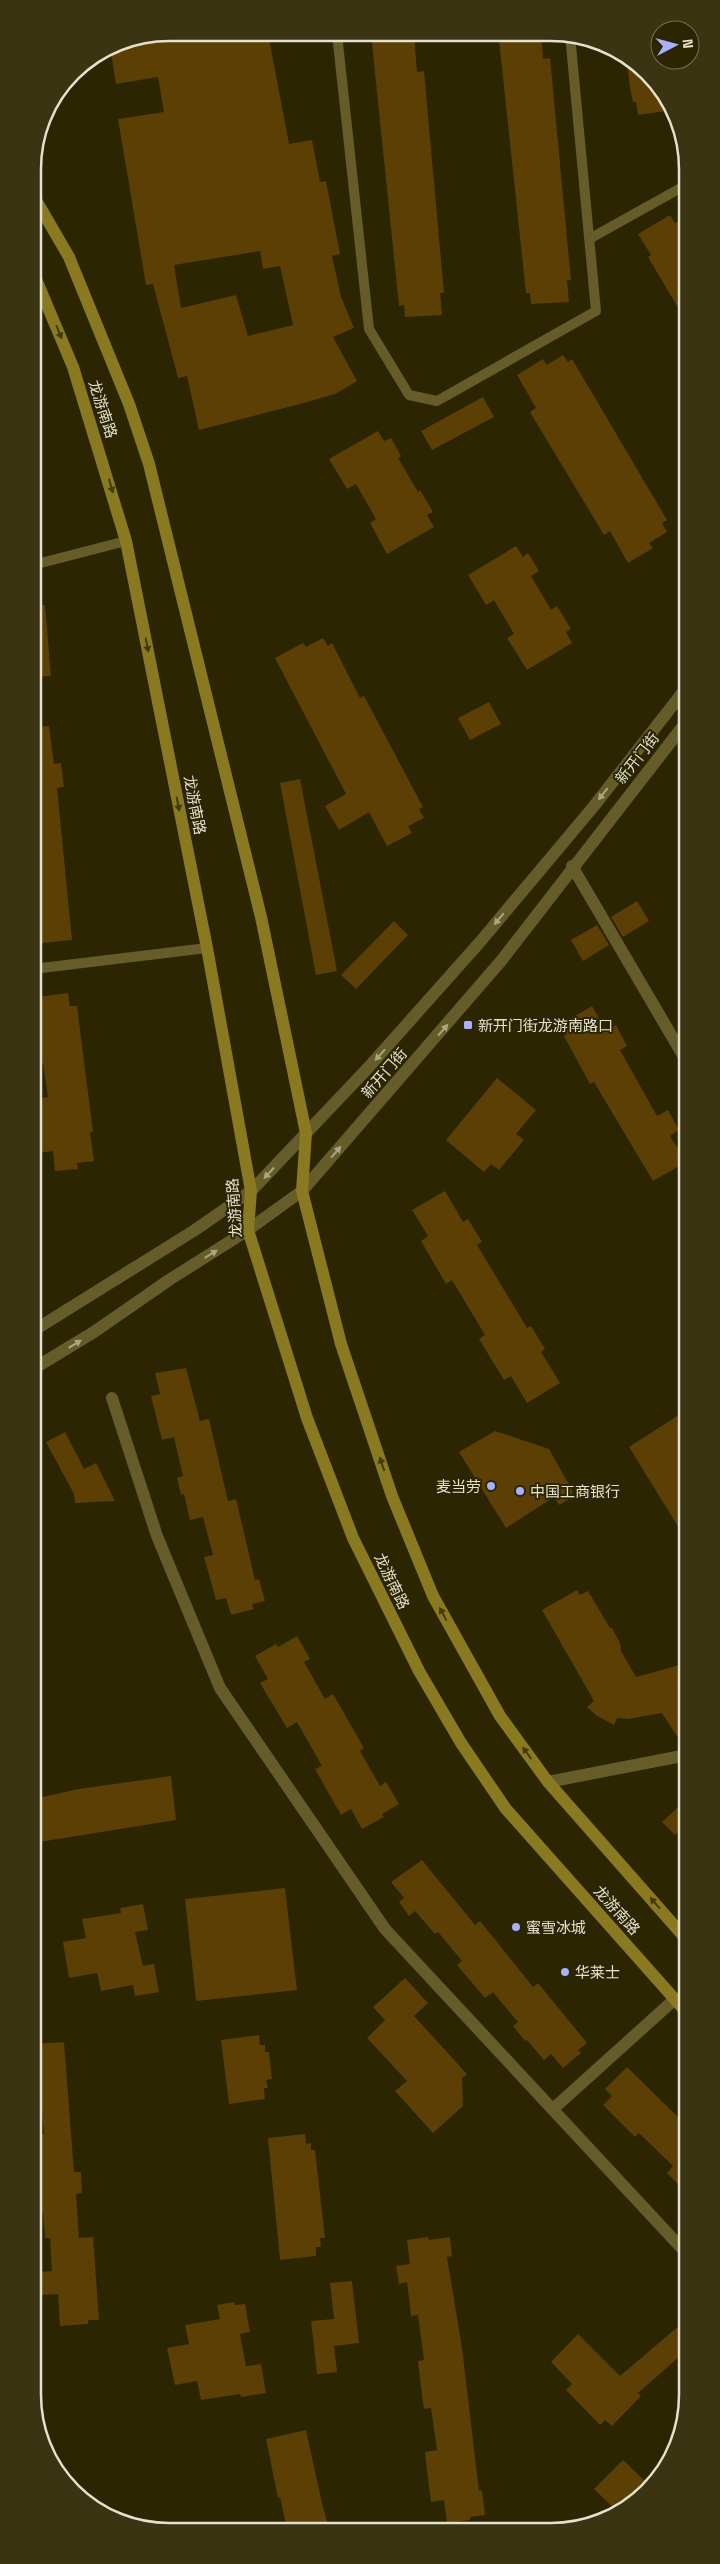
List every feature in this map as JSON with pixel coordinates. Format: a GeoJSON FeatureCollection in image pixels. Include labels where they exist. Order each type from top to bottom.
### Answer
{"type":"FeatureCollection","features":[{"type":"Feature","properties":{"kind":"main road","name":"龙游南路"},"geometry":{"type":"LineString","coordinates":[[42,210],[69,257],[129,404],[149,464],[261,917],[306,1133],[302,1191],[340,1344],[392,1496],[433,1596],[500,1716],[548,1782],[678,1930]]}},
{"type":"Feature","properties":{"kind":"main road","name":"龙游南路"},"geometry":{"type":"LineString","coordinates":[[42,293],[73,367],[126,541],[207,948],[251,1191],[248,1230],[275,1321],[336,1499],[377,1590],[419,1671],[462,1743],[506,1808],[678,2003]]}},
{"type":"Feature","properties":{"kind":"street","name":"新开门街"},"geometry":{"type":"LineString","coordinates":[[41,1326],[195,1230],[251,1191],[368,1069],[480,942],[594,806],[679,696]]}},
{"type":"Feature","properties":{"kind":"street","name":"新开门街"},"geometry":{"type":"LineString","coordinates":[[41,1364],[94,1332],[169,1280],[248,1230],[302,1191],[458,1013],[679,730]]}},
{"type":"Feature","properties":{"kind":"street"},"geometry":{"type":"LineString","coordinates":[[572,866],[679,1048]]}},
{"type":"Feature","properties":{"kind":"street"},"geometry":{"type":"LineString","coordinates":[[112,1398],[157,1536],[220,1688],[385,1929],[678,2244]]}},
{"type":"Feature","properties":{"kind":"street"},"geometry":{"type":"LineString","coordinates":[[548,1782],[678,1757]]}},
{"type":"Feature","properties":{"kind":"street"},"geometry":{"type":"LineString","coordinates":[[553,2108],[675,1999]]}},
{"type":"Feature","properties":{"kind":"lane"},"geometry":{"type":"LineString","coordinates":[[339,41],[369,329],[409,395],[437,401],[596,311],[591,238],[571,43]]}},
{"type":"Feature","properties":{"kind":"lane"},"geometry":{"type":"LineString","coordinates":[[591,238],[679,189]]}},
{"type":"Feature","properties":{"kind":"lane"},"geometry":{"type":"LineString","coordinates":[[42,563],[126,541]]}},
{"type":"Feature","properties":{"kind":"lane"},"geometry":{"type":"LineString","coordinates":[[42,968],[207,948]]}},
{"type":"Feature","properties":{"kind":"building"},"geometry":{"type":"Polygon","coordinates":[[[169,41],[270,41],[289,144],[312,140],[320,182],[326,181],[340,254],[332,256],[341,297],[354,328],[333,337],[357,381],[335,394],[199,430],[187,376],[178,378],[153,284],[146,285],[118,119],[164,112],[158,77],[116,84],[111,55],[136,46],[152,42],[169,41]],[[260,251],[174,265],[181,308],[236,295],[248,336],[293,325],[280,266],[263,269],[260,251]]]}},
{"type":"Feature","properties":{"kind":"building"},"geometry":{"type":"Polygon","coordinates":[[[372,41],[415,41],[417,72],[424,71],[444,293],[440,293],[442,315],[405,317],[404,305],[399,306],[372,41]]]}},
{"type":"Feature","properties":{"kind":"building"},"geometry":{"type":"Polygon","coordinates":[[[499,41],[542,41],[543,59],[550,58],[571,280],[567,280],[569,302],[531,304],[530,293],[526,293],[499,41]]]}},
{"type":"Feature","properties":{"kind":"building"},"geometry":{"type":"Polygon","coordinates":[[[628,67],[652,91],[666,111],[638,115],[636,102],[633,102],[628,67]]]}},
{"type":"Feature","properties":{"kind":"building"},"geometry":{"type":"Polygon","coordinates":[[[670,215],[675,223],[679,221],[679,309],[648,257],[651,255],[638,234],[670,215]]]}},
{"type":"Feature","properties":{"kind":"building"},"geometry":{"type":"Polygon","coordinates":[[[563,355],[568,362],[572,359],[667,520],[662,523],[667,532],[649,543],[653,548],[628,563],[610,531],[604,535],[530,412],[536,408],[517,375],[543,359],[547,365],[563,355]]]}},
{"type":"Feature","properties":{"kind":"building"},"geometry":{"type":"Polygon","coordinates":[[[483,397],[494,417],[432,450],[421,431],[483,397]]]}},
{"type":"Feature","properties":{"kind":"building"},"geometry":{"type":"Polygon","coordinates":[[[378,431],[384,441],[391,438],[401,456],[398,458],[418,492],[420,490],[433,512],[427,515],[434,527],[387,554],[370,523],[376,519],[356,484],[347,489],[329,459],[378,431]]]}},
{"type":"Feature","properties":{"kind":"building"},"geometry":{"type":"Polygon","coordinates":[[[516,546],[523,557],[528,553],[539,571],[531,576],[551,610],[557,606],[571,629],[566,632],[572,643],[527,670],[507,638],[514,634],[494,600],[486,605],[468,575],[516,546]]]}},
{"type":"Feature","properties":{"kind":"building"},"geometry":{"type":"Polygon","coordinates":[[[42,605],[45,605],[51,676],[42,677],[42,605]]]}},
{"type":"Feature","properties":{"kind":"building"},"geometry":{"type":"Polygon","coordinates":[[[323,638],[328,646],[332,643],[360,698],[364,696],[423,807],[419,809],[424,818],[408,826],[412,833],[387,846],[369,812],[339,830],[325,806],[346,794],[275,658],[303,643],[306,647],[323,638]]]}},
{"type":"Feature","properties":{"kind":"building"},"geometry":{"type":"Polygon","coordinates":[[[489,702],[501,724],[470,740],[458,718],[489,702]]]}},
{"type":"Feature","properties":{"kind":"building"},"geometry":{"type":"Polygon","coordinates":[[[42,726],[49,726],[54,764],[61,763],[64,787],[57,788],[72,940],[42,943],[42,726]]]}},
{"type":"Feature","properties":{"kind":"building"},"geometry":{"type":"Polygon","coordinates":[[[300,779],[337,971],[316,975],[280,783],[300,779]]]}},
{"type":"Feature","properties":{"kind":"building"},"geometry":{"type":"Polygon","coordinates":[[[637,901],[649,921],[623,937],[611,917],[637,901]]]}},
{"type":"Feature","properties":{"kind":"building"},"geometry":{"type":"Polygon","coordinates":[[[394,921],[408,935],[356,989],[341,975],[394,921]]]}},
{"type":"Feature","properties":{"kind":"building"},"geometry":{"type":"Polygon","coordinates":[[[597,925],[609,945],[583,961],[571,940],[597,925]]]}},
{"type":"Feature","properties":{"kind":"building"},"geometry":{"type":"Polygon","coordinates":[[[68,993],[70,1006],[77,1006],[93,1132],[90,1132],[94,1161],[77,1163],[78,1169],[55,1171],[53,1151],[42,1153],[42,1098],[48,1097],[42,1063],[42,997],[68,993]]]}},
{"type":"Feature","properties":{"kind":"building"},"geometry":{"type":"Polygon","coordinates":[[[592,1006],[606,1031],[616,1025],[627,1046],[620,1050],[657,1116],[668,1110],[679,1129],[670,1136],[679,1150],[679,1166],[653,1181],[594,1082],[590,1084],[564,1036],[567,1034],[561,1024],[592,1006]]]}},
{"type":"Feature","properties":{"kind":"building"},"geometry":{"type":"Polygon","coordinates":[[[497,1078],[536,1110],[516,1134],[524,1140],[499,1170],[491,1164],[484,1172],[446,1140],[497,1078]]]}},
{"type":"Feature","properties":{"kind":"building"},"geometry":{"type":"Polygon","coordinates":[[[445,1191],[463,1222],[468,1219],[482,1242],[477,1245],[527,1328],[531,1326],[545,1349],[541,1352],[560,1383],[527,1403],[511,1376],[504,1380],[479,1339],[485,1335],[452,1280],[446,1284],[421,1241],[428,1236],[412,1210],[445,1191]]]}},
{"type":"Feature","properties":{"kind":"building"},"geometry":{"type":"Polygon","coordinates":[[[186,1368],[200,1421],[209,1419],[228,1501],[236,1499],[255,1580],[259,1579],[265,1601],[252,1604],[254,1609],[231,1615],[226,1598],[216,1600],[204,1557],[213,1555],[203,1517],[190,1520],[184,1494],[181,1495],[177,1478],[183,1476],[174,1437],[162,1440],[151,1396],[160,1394],[155,1373],[186,1368]]]}},
{"type":"Feature","properties":{"kind":"building"},"geometry":{"type":"Polygon","coordinates":[[[677,1416],[678,1418],[678,1527],[629,1447],[677,1416]]]}},
{"type":"Feature","properties":{"kind":"building"},"geometry":{"type":"Polygon","coordinates":[[[495,1431],[549,1449],[572,1490],[573,1497],[559,1505],[554,1497],[506,1528],[459,1452],[495,1431]]]}},
{"type":"Feature","properties":{"kind":"building"},"geometry":{"type":"Polygon","coordinates":[[[65,1432],[84,1469],[96,1463],[115,1501],[75,1503],[74,1494],[46,1442],[65,1432]]]}},
{"type":"Feature","properties":{"kind":"building"},"geometry":{"type":"Polygon","coordinates":[[[577,1590],[580,1595],[588,1591],[610,1628],[612,1628],[620,1643],[621,1651],[636,1677],[678,1665],[678,1738],[662,1713],[628,1719],[617,1718],[614,1725],[597,1716],[587,1707],[594,1701],[542,1610],[577,1590]]]}},
{"type":"Feature","properties":{"kind":"building"},"geometry":{"type":"Polygon","coordinates":[[[297,1636],[310,1659],[304,1662],[325,1699],[333,1694],[364,1748],[360,1751],[380,1786],[386,1782],[399,1804],[382,1814],[384,1817],[362,1829],[351,1809],[341,1815],[315,1769],[322,1766],[297,1722],[287,1728],[260,1683],[268,1679],[255,1656],[276,1644],[278,1647],[297,1636]]]}},
{"type":"Feature","properties":{"kind":"building"},"geometry":{"type":"Polygon","coordinates":[[[171,1776],[176,1820],[41,1842],[41,1797],[79,1789],[171,1776]]]}},
{"type":"Feature","properties":{"kind":"building"},"geometry":{"type":"Polygon","coordinates":[[[678,1807],[678,1832],[675,1835],[662,1822],[678,1807]]]}},
{"type":"Feature","properties":{"kind":"building"},"geometry":{"type":"Polygon","coordinates":[[[422,1860],[475,1925],[480,1921],[533,1987],[538,1983],[587,2043],[578,2050],[581,2053],[563,2068],[551,2054],[544,2060],[527,2040],[525,2041],[513,2026],[518,2022],[493,1992],[485,1998],[457,1965],[462,1961],[438,1932],[435,1934],[415,1911],[409,1916],[399,1902],[404,1898],[391,1882],[422,1860]]]}},
{"type":"Feature","properties":{"kind":"building"},"geometry":{"type":"Polygon","coordinates":[[[285,1888],[297,1990],[196,2001],[185,1899],[285,1888]]]}},
{"type":"Feature","properties":{"kind":"building"},"geometry":{"type":"Polygon","coordinates":[[[143,1904],[148,1930],[135,1932],[143,1966],[154,1964],[159,1992],[135,1996],[133,1985],[101,1991],[97,1973],[69,1978],[63,1942],[86,1938],[82,1919],[121,1913],[120,1908],[143,1904]]]}},
{"type":"Feature","properties":{"kind":"building"},"geometry":{"type":"Polygon","coordinates":[[[405,1978],[428,2003],[414,2016],[467,2074],[462,2078],[463,2106],[433,2133],[395,2091],[407,2081],[367,2038],[385,2020],[373,2007],[405,1978]]]}},
{"type":"Feature","properties":{"kind":"building"},"geometry":{"type":"Polygon","coordinates":[[[259,2035],[260,2045],[265,2045],[265,2052],[269,2052],[272,2079],[266,2080],[268,2088],[264,2088],[265,2099],[229,2104],[221,2040],[259,2035]]]}},
{"type":"Feature","properties":{"kind":"building"},"geometry":{"type":"Polygon","coordinates":[[[64,2042],[74,2172],[81,2172],[82,2193],[76,2194],[79,2238],[93,2237],[99,2320],[88,2320],[88,2324],[60,2326],[58,2294],[41,2295],[41,2272],[52,2271],[50,2238],[45,2238],[43,2213],[41,2213],[41,2134],[44,2134],[41,2104],[41,2044],[64,2042]]]}},
{"type":"Feature","properties":{"kind":"building"},"geometry":{"type":"Polygon","coordinates":[[[627,2067],[678,2117],[678,2184],[667,2173],[673,2166],[639,2133],[635,2137],[603,2105],[612,2096],[605,2089],[627,2067]]]}},
{"type":"Feature","properties":{"kind":"building"},"geometry":{"type":"Polygon","coordinates":[[[305,2134],[306,2144],[311,2143],[311,2150],[315,2150],[325,2238],[320,2238],[321,2247],[316,2247],[316,2256],[280,2260],[268,2138],[305,2134]]]}},
{"type":"Feature","properties":{"kind":"building"},"geometry":{"type":"Polygon","coordinates":[[[428,2237],[429,2240],[450,2237],[452,2256],[447,2257],[462,2348],[479,2491],[482,2490],[485,2515],[470,2517],[470,2520],[447,2523],[444,2500],[431,2502],[425,2452],[437,2450],[431,2408],[424,2409],[418,2361],[424,2360],[418,2315],[411,2316],[407,2282],[399,2284],[396,2266],[410,2264],[407,2240],[428,2237]]]}},
{"type":"Feature","properties":{"kind":"building"},"geometry":{"type":"Polygon","coordinates":[[[352,2281],[359,2343],[334,2346],[337,2372],[317,2374],[311,2321],[334,2319],[330,2283],[352,2281]]]}},
{"type":"Feature","properties":{"kind":"building"},"geometry":{"type":"Polygon","coordinates":[[[234,2302],[235,2305],[245,2304],[250,2332],[240,2334],[246,2366],[261,2364],[266,2393],[241,2397],[240,2394],[201,2400],[197,2381],[175,2385],[167,2348],[189,2344],[185,2325],[220,2319],[217,2305],[234,2302]]]}},
{"type":"Feature","properties":{"kind":"building"},"geometry":{"type":"Polygon","coordinates":[[[678,2327],[678,2358],[638,2393],[641,2396],[612,2426],[605,2420],[600,2425],[566,2390],[572,2384],[551,2362],[578,2334],[620,2376],[678,2327]]]}},
{"type":"Feature","properties":{"kind":"building"},"geometry":{"type":"Polygon","coordinates":[[[306,2430],[327,2523],[286,2523],[280,2497],[278,2498],[266,2439],[306,2430]]]}},
{"type":"Feature","properties":{"kind":"building"},"geometry":{"type":"Polygon","coordinates":[[[623,2460],[645,2481],[613,2507],[594,2489],[623,2460]]]}},
{"type":"Feature","properties":{"kind":"place","name":"新开门街龙游南路口"},"geometry":{"type":"Point","coordinates":[468,1025]}},
{"type":"Feature","properties":{"kind":"place","name":"麦当劳"},"geometry":{"type":"Point","coordinates":[491,1486]}},
{"type":"Feature","properties":{"kind":"place","name":"中国工商银行"},"geometry":{"type":"Point","coordinates":[520,1491]}},
{"type":"Feature","properties":{"kind":"place","name":"蜜雪冰城"},"geometry":{"type":"Point","coordinates":[516,1927]}},
{"type":"Feature","properties":{"kind":"place","name":"华莱士"},"geometry":{"type":"Point","coordinates":[565,1972]}}]}
